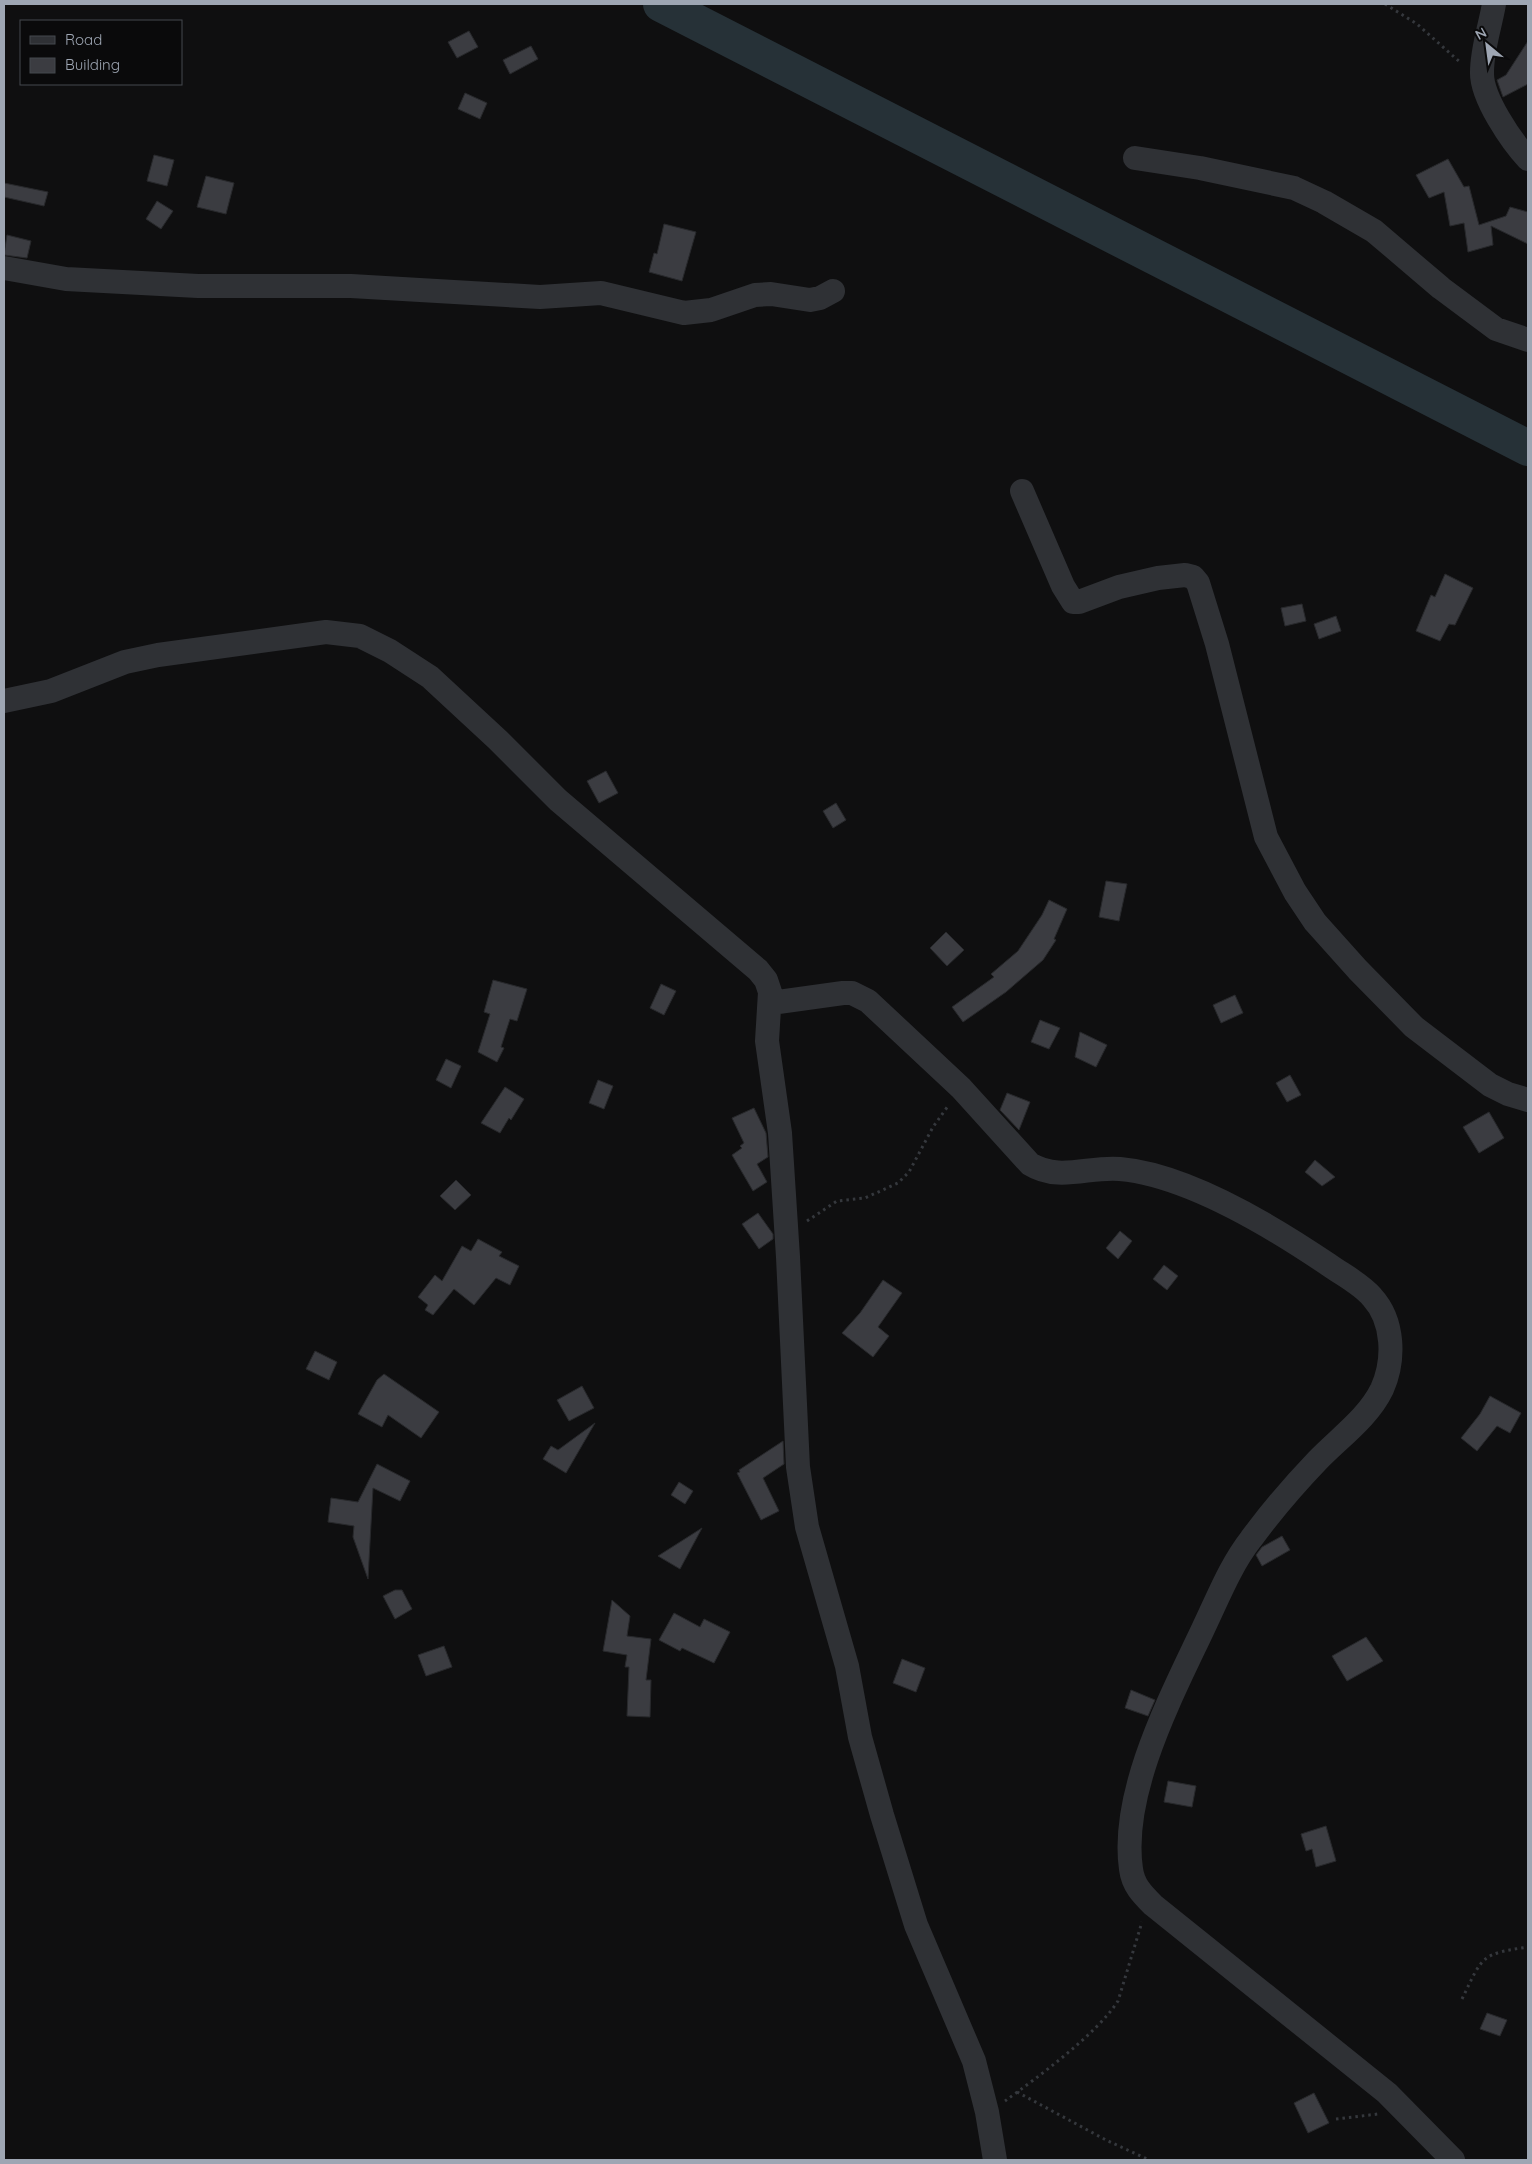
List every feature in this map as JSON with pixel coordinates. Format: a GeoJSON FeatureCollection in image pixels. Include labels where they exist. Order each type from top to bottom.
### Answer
{"type":"FeatureCollection","features":[{"type":"Feature","properties":{"kind":"street"},"geometry":{"type":"LineString","coordinates":[[1494,4],[1484,47],[1482,74],[1484,86],[1511,140],[1528,160]]}},
{"type":"Feature","properties":{"kind":"street"},"geometry":{"type":"LineString","coordinates":[[1135,158],[1200,168],[1294,188],[1324,202],[1374,231],[1441,288],[1496,329],[1528,340]]}},
{"type":"Feature","properties":{"kind":"street"},"geometry":{"type":"LineString","coordinates":[[4,268],[66,278],[198,286],[351,286],[540,297],[601,293],[684,313],[711,310],[755,295],[770,294],[810,300],[820,298],[833,291]]}},
{"type":"Feature","properties":{"kind":"street"},"geometry":{"type":"LineString","coordinates":[[1022,491],[1063,586],[1073,602],[1079,602],[1119,587],[1158,578],[1185,575],[1193,577],[1198,583],[1217,644],[1266,837],[1295,892],[1315,922],[1358,970],[1414,1027],[1490,1085],[1508,1094],[1528,1100]]}},
{"type":"Feature","properties":{"kind":"street"},"geometry":{"type":"LineString","coordinates":[[4,701],[52,691],[125,662],[196,648],[326,632],[352,635],[375,642],[430,677],[498,740],[558,800],[758,970],[766,980],[771,1003],[768,1019],[768,1041],[780,1133],[787,1233],[797,1457],[807,1527],[847,1666],[860,1736],[882,1815],[916,1925],[974,2061],[988,2112],[995,2160]]}},
{"type":"Feature","properties":{"kind":"street"},"geometry":{"type":"LineString","coordinates":[[771,1003],[832,993],[852,993],[859,996],[881,1012],[961,1088],[1022,1158],[1038,1169],[1054,1173],[1108,1169],[1142,1173],[1182,1184],[1252,1218],[1310,1252],[1372,1296],[1383,1315],[1390,1339],[1391,1352],[1387,1374],[1381,1390],[1359,1420],[1315,1462],[1272,1512],[1238,1556],[1169,1702],[1143,1773],[1131,1823],[1131,1871],[1135,1884],[1153,1904],[1344,2058],[1406,2112],[1453,2160]]}},
{"type":"Feature","properties":{"kind":"path"},"geometry":{"type":"LineString","coordinates":[[1384,4],[1417,24],[1484,86]]}},
{"type":"Feature","properties":{"kind":"path"},"geometry":{"type":"LineString","coordinates":[[787,1233],[837,1201],[865,1198],[898,1184],[909,1172],[933,1127],[961,1088]]}},
{"type":"Feature","properties":{"kind":"path"},"geometry":{"type":"LineString","coordinates":[[988,2112],[1017,2092],[1088,2034],[1112,2011],[1118,2001],[1141,1924],[1153,1904]]}},
{"type":"Feature","properties":{"kind":"path"},"geometry":{"type":"LineString","coordinates":[[1462,1999],[1477,1969],[1486,1957],[1498,1952],[1528,1947]]}},
{"type":"Feature","properties":{"kind":"path"},"geometry":{"type":"LineString","coordinates":[[1017,2092],[1106,2140],[1149,2160]]}},
{"type":"Feature","properties":{"kind":"path"},"geometry":{"type":"LineString","coordinates":[[1336,2118],[1406,2112]]}},
{"type":"Feature","properties":{"kind":"building"},"geometry":{"type":"Polygon","coordinates":[[[469,31],[478,47],[457,58],[448,42],[469,31]]]}},
{"type":"Feature","properties":{"kind":"building"},"geometry":{"type":"Polygon","coordinates":[[[1528,41],[1528,84],[1503,97],[1497,80],[1506,75],[1528,41]]]}},
{"type":"Feature","properties":{"kind":"building"},"geometry":{"type":"Polygon","coordinates":[[[531,46],[538,59],[510,74],[503,60],[531,46]]]}},
{"type":"Feature","properties":{"kind":"building"},"geometry":{"type":"Polygon","coordinates":[[[465,93],[487,103],[480,119],[458,109],[465,93]]]}},
{"type":"Feature","properties":{"kind":"building"},"geometry":{"type":"Polygon","coordinates":[[[154,155],[174,160],[167,186],[147,181],[154,155]]]}},
{"type":"Feature","properties":{"kind":"building"},"geometry":{"type":"Polygon","coordinates":[[[1448,159],[1464,187],[1469,186],[1479,225],[1506,216],[1510,207],[1528,212],[1528,244],[1491,226],[1493,245],[1468,252],[1464,223],[1450,226],[1444,192],[1429,198],[1416,175],[1448,159]]]}},
{"type":"Feature","properties":{"kind":"building"},"geometry":{"type":"Polygon","coordinates":[[[206,176],[234,183],[226,214],[197,207],[206,176]]]}},
{"type":"Feature","properties":{"kind":"building"},"geometry":{"type":"Polygon","coordinates":[[[4,183],[48,192],[44,206],[4,197],[4,183]]]}},
{"type":"Feature","properties":{"kind":"building"},"geometry":{"type":"Polygon","coordinates":[[[157,201],[173,211],[161,229],[146,219],[157,201]]]}},
{"type":"Feature","properties":{"kind":"building"},"geometry":{"type":"Polygon","coordinates":[[[664,224],[696,232],[682,281],[649,272],[654,253],[657,254],[664,224]]]}},
{"type":"Feature","properties":{"kind":"building"},"geometry":{"type":"Polygon","coordinates":[[[7,235],[31,241],[27,258],[4,255],[7,235]]]}},
{"type":"Feature","properties":{"kind":"building"},"geometry":{"type":"Polygon","coordinates":[[[1445,574],[1473,588],[1455,625],[1449,624],[1440,641],[1416,631],[1431,595],[1435,597],[1445,574]]]}},
{"type":"Feature","properties":{"kind":"building"},"geometry":{"type":"Polygon","coordinates":[[[1302,604],[1306,621],[1285,626],[1281,608],[1302,604]]]}},
{"type":"Feature","properties":{"kind":"building"},"geometry":{"type":"Polygon","coordinates":[[[1336,616],[1341,631],[1319,639],[1314,624],[1336,616]]]}},
{"type":"Feature","properties":{"kind":"building"},"geometry":{"type":"Polygon","coordinates":[[[606,771],[618,793],[599,803],[587,781],[606,771]]]}},
{"type":"Feature","properties":{"kind":"building"},"geometry":{"type":"Polygon","coordinates":[[[836,803],[846,820],[833,828],[823,811],[836,803]]]}},
{"type":"Feature","properties":{"kind":"building"},"geometry":{"type":"Polygon","coordinates":[[[1106,881],[1127,884],[1119,921],[1099,917],[1106,881]]]}},
{"type":"Feature","properties":{"kind":"building"},"geometry":{"type":"Polygon","coordinates":[[[1049,900],[1067,909],[1054,939],[1056,940],[1043,960],[1006,992],[963,1022],[952,1007],[994,977],[991,974],[1018,951],[1042,915],[1049,900]]]}},
{"type":"Feature","properties":{"kind":"building"},"geometry":{"type":"Polygon","coordinates":[[[946,932],[964,950],[947,966],[930,948],[946,932]]]}},
{"type":"Feature","properties":{"kind":"building"},"geometry":{"type":"Polygon","coordinates":[[[493,980],[527,989],[517,1021],[510,1019],[501,1047],[504,1048],[497,1062],[478,1052],[490,1014],[484,1012],[493,980]]]}},
{"type":"Feature","properties":{"kind":"building"},"geometry":{"type":"Polygon","coordinates":[[[661,984],[676,991],[664,1015],[650,1008],[661,984]]]}},
{"type":"Feature","properties":{"kind":"building"},"geometry":{"type":"Polygon","coordinates":[[[1235,995],[1243,1013],[1221,1023],[1213,1005],[1235,995]]]}},
{"type":"Feature","properties":{"kind":"building"},"geometry":{"type":"Polygon","coordinates":[[[1040,1020],[1060,1028],[1049,1049],[1031,1042],[1040,1020]]]}},
{"type":"Feature","properties":{"kind":"building"},"geometry":{"type":"Polygon","coordinates":[[[1080,1032],[1107,1045],[1096,1067],[1075,1057],[1080,1032]]]}},
{"type":"Feature","properties":{"kind":"building"},"geometry":{"type":"Polygon","coordinates":[[[446,1059],[461,1066],[451,1088],[436,1080],[446,1059]]]}},
{"type":"Feature","properties":{"kind":"building"},"geometry":{"type":"Polygon","coordinates":[[[1290,1075],[1301,1095],[1287,1102],[1276,1083],[1290,1075]]]}},
{"type":"Feature","properties":{"kind":"building"},"geometry":{"type":"Polygon","coordinates":[[[598,1080],[613,1086],[604,1109],[589,1103],[598,1080]]]}},
{"type":"Feature","properties":{"kind":"building"},"geometry":{"type":"Polygon","coordinates":[[[505,1087],[524,1099],[500,1133],[481,1123],[505,1087]]]}},
{"type":"Feature","properties":{"kind":"building"},"geometry":{"type":"Polygon","coordinates":[[[1007,1093],[1030,1102],[1019,1130],[1000,1110],[1007,1093]]]}},
{"type":"Feature","properties":{"kind":"building"},"geometry":{"type":"Polygon","coordinates":[[[754,1108],[766,1133],[768,1157],[757,1164],[767,1182],[753,1191],[732,1155],[742,1148],[740,1146],[744,1143],[732,1118],[754,1108]]]}},
{"type":"Feature","properties":{"kind":"building"},"geometry":{"type":"Polygon","coordinates":[[[1489,1112],[1504,1138],[1479,1153],[1463,1127],[1489,1112]]]}},
{"type":"Feature","properties":{"kind":"building"},"geometry":{"type":"Polygon","coordinates":[[[1315,1160],[1335,1177],[1322,1186],[1305,1172],[1315,1160]]]}},
{"type":"Feature","properties":{"kind":"building"},"geometry":{"type":"Polygon","coordinates":[[[456,1180],[471,1195],[455,1210],[440,1196],[456,1180]]]}},
{"type":"Feature","properties":{"kind":"building"},"geometry":{"type":"Polygon","coordinates":[[[758,1213],[773,1234],[773,1239],[759,1249],[742,1224],[758,1213]]]}},
{"type":"Feature","properties":{"kind":"building"},"geometry":{"type":"Polygon","coordinates":[[[1120,1231],[1132,1241],[1118,1259],[1106,1248],[1120,1231]]]}},
{"type":"Feature","properties":{"kind":"building"},"geometry":{"type":"Polygon","coordinates":[[[478,1239],[502,1252],[499,1256],[519,1266],[510,1285],[496,1278],[474,1305],[454,1289],[433,1315],[425,1310],[428,1305],[418,1297],[435,1275],[442,1281],[462,1246],[471,1251],[478,1239]]]}},
{"type":"Feature","properties":{"kind":"building"},"geometry":{"type":"Polygon","coordinates":[[[1164,1265],[1178,1276],[1167,1290],[1153,1279],[1164,1265]]]}},
{"type":"Feature","properties":{"kind":"building"},"geometry":{"type":"Polygon","coordinates":[[[883,1280],[902,1293],[878,1327],[889,1336],[873,1357],[842,1333],[860,1313],[883,1280]]]}},
{"type":"Feature","properties":{"kind":"building"},"geometry":{"type":"Polygon","coordinates":[[[315,1351],[337,1362],[329,1380],[306,1369],[315,1351]]]}},
{"type":"Feature","properties":{"kind":"building"},"geometry":{"type":"Polygon","coordinates":[[[384,1374],[439,1412],[421,1438],[388,1415],[382,1427],[358,1414],[377,1380],[384,1374]]]}},
{"type":"Feature","properties":{"kind":"building"},"geometry":{"type":"Polygon","coordinates":[[[582,1386],[594,1408],[569,1421],[557,1400],[582,1386]]]}},
{"type":"Feature","properties":{"kind":"building"},"geometry":{"type":"Polygon","coordinates":[[[1490,1396],[1521,1413],[1510,1433],[1497,1426],[1477,1451],[1461,1438],[1480,1414],[1490,1396]]]}},
{"type":"Feature","properties":{"kind":"building"},"geometry":{"type":"Polygon","coordinates":[[[595,1423],[566,1473],[543,1459],[551,1446],[558,1450],[595,1423]]]}},
{"type":"Feature","properties":{"kind":"building"},"geometry":{"type":"Polygon","coordinates":[[[783,1441],[784,1464],[763,1478],[779,1511],[761,1520],[737,1473],[783,1441]]]}},
{"type":"Feature","properties":{"kind":"building"},"geometry":{"type":"Polygon","coordinates":[[[377,1464],[410,1481],[400,1501],[373,1488],[368,1579],[353,1537],[354,1526],[328,1522],[331,1498],[358,1502],[377,1464]]]}},
{"type":"Feature","properties":{"kind":"building"},"geometry":{"type":"Polygon","coordinates":[[[679,1482],[693,1491],[685,1504],[671,1495],[679,1482]]]}},
{"type":"Feature","properties":{"kind":"building"},"geometry":{"type":"Polygon","coordinates":[[[702,1528],[680,1569],[658,1556],[702,1528]]]}},
{"type":"Feature","properties":{"kind":"building"},"geometry":{"type":"Polygon","coordinates":[[[1282,1536],[1290,1550],[1262,1566],[1256,1555],[1262,1547],[1282,1536]]]}},
{"type":"Feature","properties":{"kind":"building"},"geometry":{"type":"Polygon","coordinates":[[[395,1590],[402,1590],[412,1609],[395,1619],[383,1596],[395,1590]]]}},
{"type":"Feature","properties":{"kind":"building"},"geometry":{"type":"Polygon","coordinates":[[[612,1600],[630,1616],[627,1636],[651,1639],[646,1680],[651,1680],[650,1717],[627,1716],[629,1667],[625,1667],[627,1655],[603,1651],[612,1600]]]}},
{"type":"Feature","properties":{"kind":"building"},"geometry":{"type":"Polygon","coordinates":[[[674,1613],[700,1627],[704,1619],[730,1632],[714,1663],[682,1648],[680,1651],[659,1640],[674,1613]]]}},
{"type":"Feature","properties":{"kind":"building"},"geometry":{"type":"Polygon","coordinates":[[[1366,1637],[1383,1661],[1347,1681],[1332,1656],[1366,1637]]]}},
{"type":"Feature","properties":{"kind":"building"},"geometry":{"type":"Polygon","coordinates":[[[444,1646],[452,1667],[426,1676],[418,1655],[444,1646]]]}},
{"type":"Feature","properties":{"kind":"building"},"geometry":{"type":"Polygon","coordinates":[[[902,1659],[925,1668],[916,1692],[893,1683],[902,1659]]]}},
{"type":"Feature","properties":{"kind":"building"},"geometry":{"type":"Polygon","coordinates":[[[1131,1690],[1155,1700],[1148,1716],[1125,1708],[1131,1690]]]}},
{"type":"Feature","properties":{"kind":"building"},"geometry":{"type":"Polygon","coordinates":[[[1168,1781],[1196,1786],[1192,1807],[1164,1802],[1168,1781]]]}},
{"type":"Feature","properties":{"kind":"building"},"geometry":{"type":"Polygon","coordinates":[[[1326,1826],[1336,1861],[1316,1867],[1312,1849],[1306,1851],[1301,1834],[1326,1826]]]}},
{"type":"Feature","properties":{"kind":"building"},"geometry":{"type":"Polygon","coordinates":[[[1487,2013],[1507,2020],[1500,2036],[1480,2029],[1487,2013]]]}},
{"type":"Feature","properties":{"kind":"building"},"geometry":{"type":"Polygon","coordinates":[[[1314,2093],[1329,2123],[1308,2133],[1294,2103],[1314,2093]]]}},
{"type":"Feature","properties":{"kind":"waterway"},"geometry":{"type":"LineString","coordinates":[[661,4],[1528,448]]}}]}
